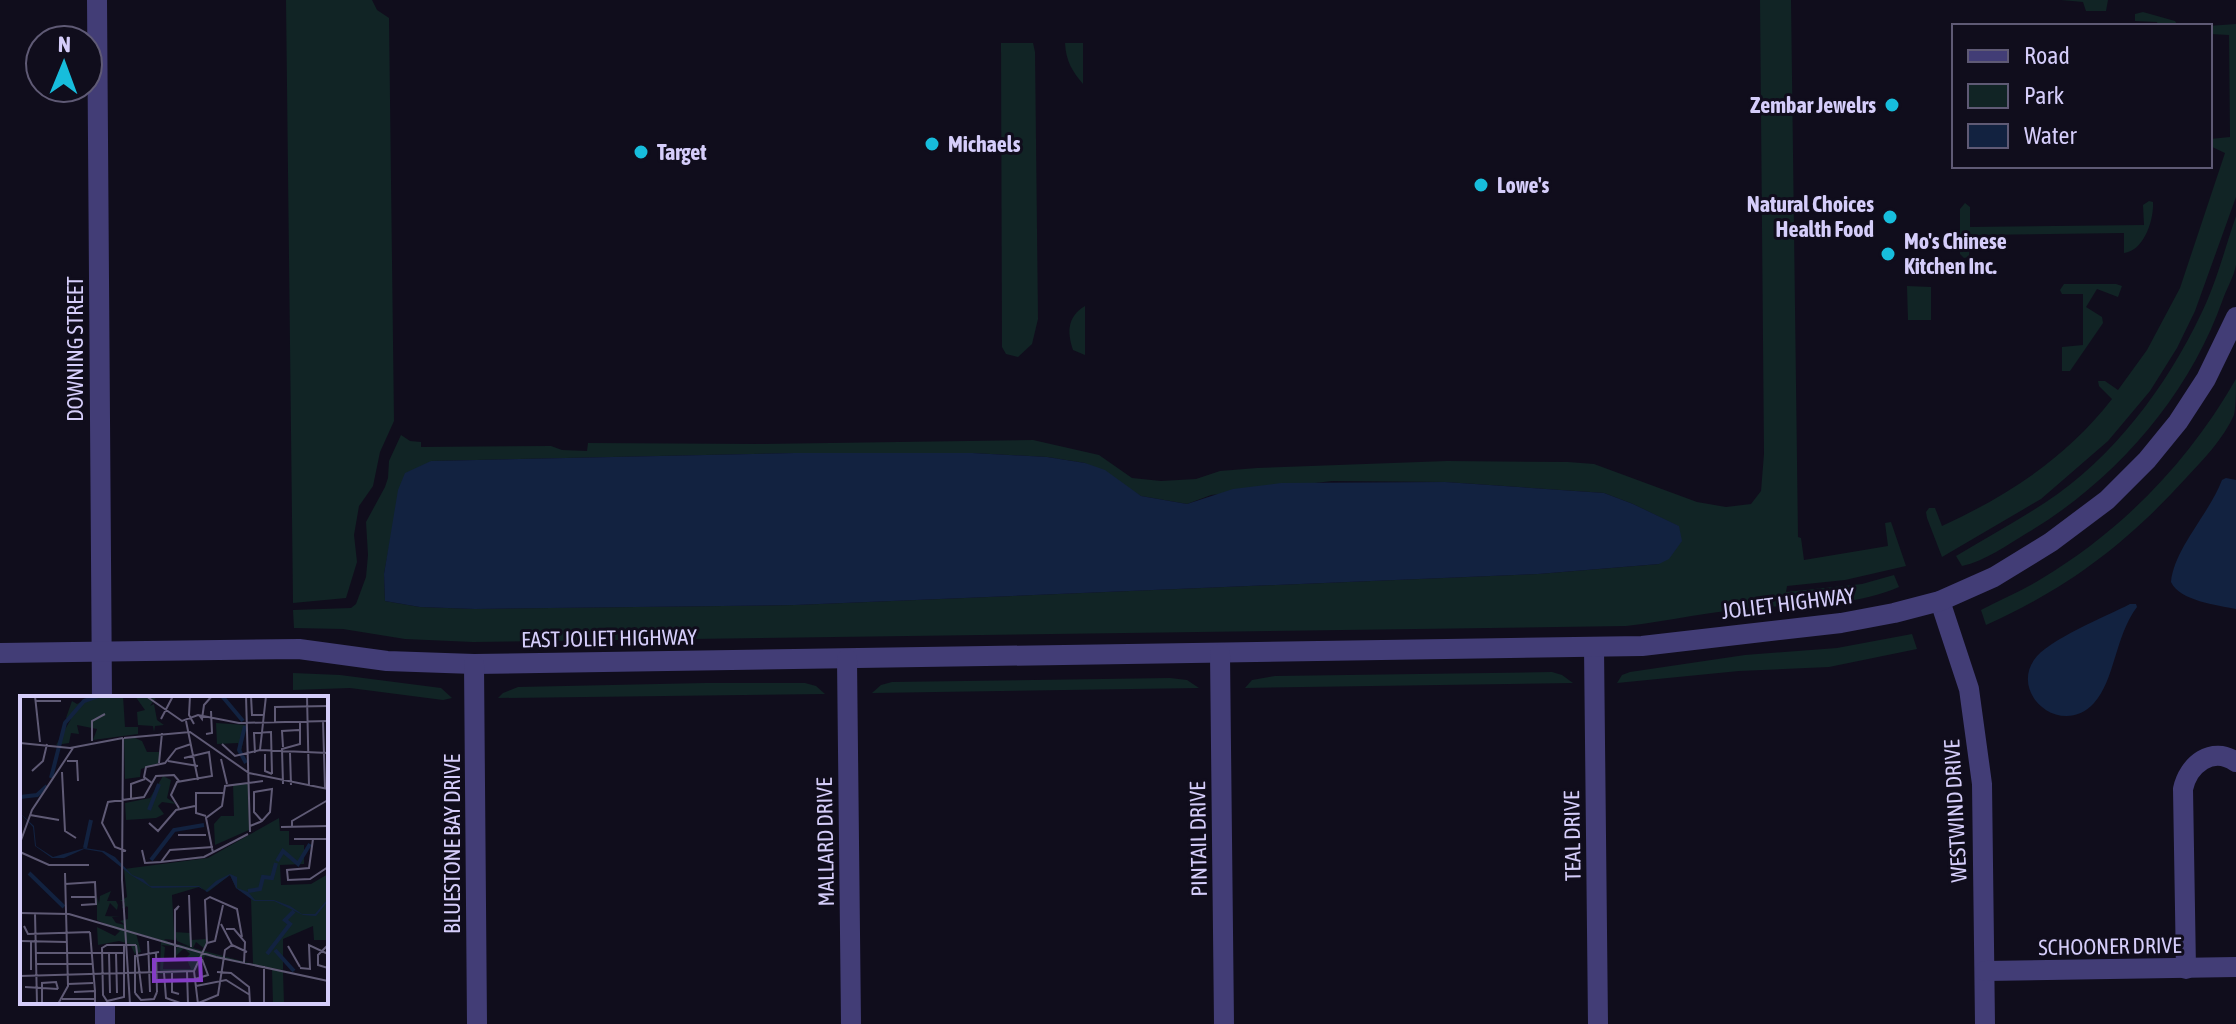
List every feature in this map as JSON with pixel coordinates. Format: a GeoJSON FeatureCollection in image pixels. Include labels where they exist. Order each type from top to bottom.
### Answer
{"type":"FeatureCollection","features":[{"type":"Feature","properties":{"kind":"street","name":"DOWNING STREET"},"geometry":{"type":"LineString","coordinates":[[97,0],[102,696]]}},
{"type":"Feature","properties":{"kind":"street","name":"JOLIET HIGHWAY"},"geometry":{"type":"LineString","coordinates":[[1220,654],[1642,646],[1841,623],[1940,601],[2006,570],[2051,542],[2107,500],[2147,460],[2178,422],[2206,379],[2236,317]]}},
{"type":"Feature","properties":{"kind":"street","name":"WESTWIND DRIVE"},"geometry":{"type":"LineString","coordinates":[[1940,601],[1969,689],[1982,784],[1985,1024]]}},
{"type":"Feature","properties":{"kind":"street","name":"TEAL DRIVE"},"geometry":{"type":"LineString","coordinates":[[1594,647],[1598,1024]]}},
{"type":"Feature","properties":{"kind":"street","name":"EAST JOLIET HIGHWAY"},"geometry":{"type":"LineString","coordinates":[[0,653],[299,649],[387,661],[474,664],[1220,654]]}},
{"type":"Feature","properties":{"kind":"street","name":"PINTAIL DRIVE"},"geometry":{"type":"LineString","coordinates":[[1220,654],[1224,1024]]}},
{"type":"Feature","properties":{"kind":"street","name":"MALLARD DRIVE"},"geometry":{"type":"LineString","coordinates":[[847,659],[851,1024]]}},
{"type":"Feature","properties":{"kind":"street","name":"BLUESTONE BAY DRIVE"},"geometry":{"type":"LineString","coordinates":[[474,664],[477,1024]]}},
{"type":"Feature","properties":{"kind":"street"},"geometry":{"type":"LineString","coordinates":[[2186,969],[2183,789],[2186,775],[2201,760],[2221,754],[2236,762]]}},
{"type":"Feature","properties":{"kind":"street","name":"SCHOONER DRIVE"},"geometry":{"type":"LineString","coordinates":[[1985,971],[2236,967]]}},
{"type":"Feature","properties":{"kind":"green space"},"geometry":{"type":"Polygon","coordinates":[[[286,0],[372,0],[377,10],[389,18],[394,421],[380,452],[373,486],[359,506],[354,535],[357,562],[346,598],[293,603],[286,0]]]}},
{"type":"Feature","properties":{"kind":"green space"},"geometry":{"type":"Polygon","coordinates":[[[1760,0],[1791,0],[1798,537],[1801,538],[1804,560],[1888,546],[1885,523],[1891,522],[1906,566],[1845,580],[1787,586],[1786,592],[1862,584],[1894,575],[1899,587],[1846,601],[1738,609],[1626,626],[473,642],[405,639],[343,629],[294,628],[293,610],[351,608],[356,604],[366,577],[366,522],[385,487],[389,461],[401,435],[410,441],[421,442],[421,447],[551,446],[562,450],[587,451],[588,443],[1033,440],[1099,455],[1132,478],[1161,481],[1196,479],[1220,471],[1257,468],[1447,461],[1568,462],[1594,464],[1697,502],[1726,507],[1751,504],[1761,491],[1764,454],[1760,0]],[[795,453],[431,461],[393,525],[384,574],[385,601],[420,607],[475,609],[795,605],[1538,574],[1659,564],[1678,526],[1604,493],[1445,482],[1332,481],[1211,495],[1187,504],[1141,496],[1085,463],[1047,457],[972,453],[795,453]]]}},
{"type":"Feature","properties":{"kind":"green space"},"geometry":{"type":"Polygon","coordinates":[[[2061,0],[2108,0],[2106,11],[2086,11],[2083,2],[2061,0]]]}},
{"type":"Feature","properties":{"kind":"green space"},"geometry":{"type":"Polygon","coordinates":[[[2143,12],[2177,24],[2135,21],[2135,14],[2143,12]]]}},
{"type":"Feature","properties":{"kind":"green space"},"geometry":{"type":"Polygon","coordinates":[[[2236,24],[2236,197],[2195,311],[2177,348],[2150,391],[2108,441],[2041,499],[1942,557],[1927,518],[1929,508],[1935,508],[1942,526],[2013,488],[2056,457],[2112,399],[2098,381],[2105,381],[2118,390],[2147,350],[2180,288],[2225,153],[2212,147],[2212,139],[2230,137],[2229,35],[2212,34],[2212,26],[2236,24]]]}},
{"type":"Feature","properties":{"kind":"green space"},"geometry":{"type":"Polygon","coordinates":[[[1001,43],[1033,43],[1035,52],[1038,319],[1032,344],[1018,357],[1006,354],[1002,347],[1001,43]]]}},
{"type":"Feature","properties":{"kind":"green space"},"geometry":{"type":"Polygon","coordinates":[[[1065,43],[1083,43],[1083,84],[1070,65],[1065,43]]]}},
{"type":"Feature","properties":{"kind":"green space"},"geometry":{"type":"Polygon","coordinates":[[[2153,202],[2150,226],[2137,247],[2124,253],[2124,233],[1970,235],[1969,257],[1964,258],[1960,254],[1960,209],[1965,203],[1970,207],[1970,227],[2144,225],[2143,205],[2153,202]]]}},
{"type":"Feature","properties":{"kind":"green space"},"geometry":{"type":"Polygon","coordinates":[[[2236,216],[2236,265],[2232,278],[2190,369],[2145,433],[2119,462],[2059,512],[1996,552],[1962,566],[1956,556],[2035,509],[2094,464],[2155,394],[2201,314],[2236,216]]]}},
{"type":"Feature","properties":{"kind":"green space"},"geometry":{"type":"Polygon","coordinates":[[[2064,284],[2122,286],[2118,297],[2097,289],[2086,307],[2102,317],[2103,323],[2070,371],[2062,371],[2062,347],[2083,345],[2083,294],[2062,294],[2060,290],[2064,284]]]}},
{"type":"Feature","properties":{"kind":"green space"},"geometry":{"type":"Polygon","coordinates":[[[1907,286],[1931,287],[1931,320],[1908,320],[1907,286]]]}},
{"type":"Feature","properties":{"kind":"green space"},"geometry":{"type":"Polygon","coordinates":[[[1085,306],[1085,355],[1073,350],[1069,331],[1075,315],[1085,306]]]}},
{"type":"Feature","properties":{"kind":"green space"},"geometry":{"type":"Polygon","coordinates":[[[2236,379],[2235,411],[2230,424],[2206,456],[2141,524],[2069,580],[1986,625],[1981,610],[2071,560],[2152,491],[2197,438],[2236,379]]]}},
{"type":"Feature","properties":{"kind":"green space"},"geometry":{"type":"Polygon","coordinates":[[[1912,634],[1917,649],[1829,667],[1739,671],[1617,683],[1622,675],[1630,672],[1745,655],[1837,648],[1912,634]]]}},
{"type":"Feature","properties":{"kind":"green space"},"geometry":{"type":"Polygon","coordinates":[[[1552,672],[1573,683],[1245,688],[1252,680],[1275,676],[1552,672]]]}},
{"type":"Feature","properties":{"kind":"green space"},"geometry":{"type":"Polygon","coordinates":[[[293,673],[340,675],[441,688],[452,698],[443,700],[350,688],[293,690],[293,673]]]}},
{"type":"Feature","properties":{"kind":"green space"},"geometry":{"type":"Polygon","coordinates":[[[1187,680],[1199,688],[872,693],[881,685],[892,682],[1187,680]]]}},
{"type":"Feature","properties":{"kind":"green space"},"geometry":{"type":"Polygon","coordinates":[[[805,683],[816,686],[825,694],[498,698],[518,687],[805,683]]]}},
{"type":"Feature","properties":{"kind":"water"},"geometry":{"type":"Polygon","coordinates":[[[795,453],[972,453],[1047,457],[1085,463],[1105,470],[1141,496],[1187,504],[1233,489],[1281,483],[1445,482],[1604,493],[1679,526],[1682,541],[1669,559],[1659,564],[1538,574],[795,605],[475,609],[420,607],[385,601],[384,574],[398,490],[405,473],[431,461],[795,453]]]}},
{"type":"Feature","properties":{"kind":"water"},"geometry":{"type":"Polygon","coordinates":[[[2226,478],[2236,480],[2236,609],[2191,598],[2182,594],[2171,582],[2178,557],[2226,478]]]}},
{"type":"Feature","properties":{"kind":"water"},"geometry":{"type":"Polygon","coordinates":[[[2130,604],[2137,607],[2094,703],[2081,713],[2068,716],[2043,708],[2029,686],[2028,673],[2034,660],[2051,644],[2130,604]]]}},
{"type":"Feature","properties":{"kind":"place","name":"Zembar Jewelrs"},"geometry":{"type":"Point","coordinates":[1892,105]}},
{"type":"Feature","properties":{"kind":"place","name":"Michaels"},"geometry":{"type":"Point","coordinates":[932,144]}},
{"type":"Feature","properties":{"kind":"place","name":"Target"},"geometry":{"type":"Point","coordinates":[641,152]}},
{"type":"Feature","properties":{"kind":"place","name":"Lowe's"},"geometry":{"type":"Point","coordinates":[1481,185]}},
{"type":"Feature","properties":{"kind":"place","name":"Natural Choices Health Food"},"geometry":{"type":"Point","coordinates":[1890,217]}},
{"type":"Feature","properties":{"kind":"place","name":"Mo's Chinese Kitchen Inc."},"geometry":{"type":"Point","coordinates":[1888,254]}}]}
